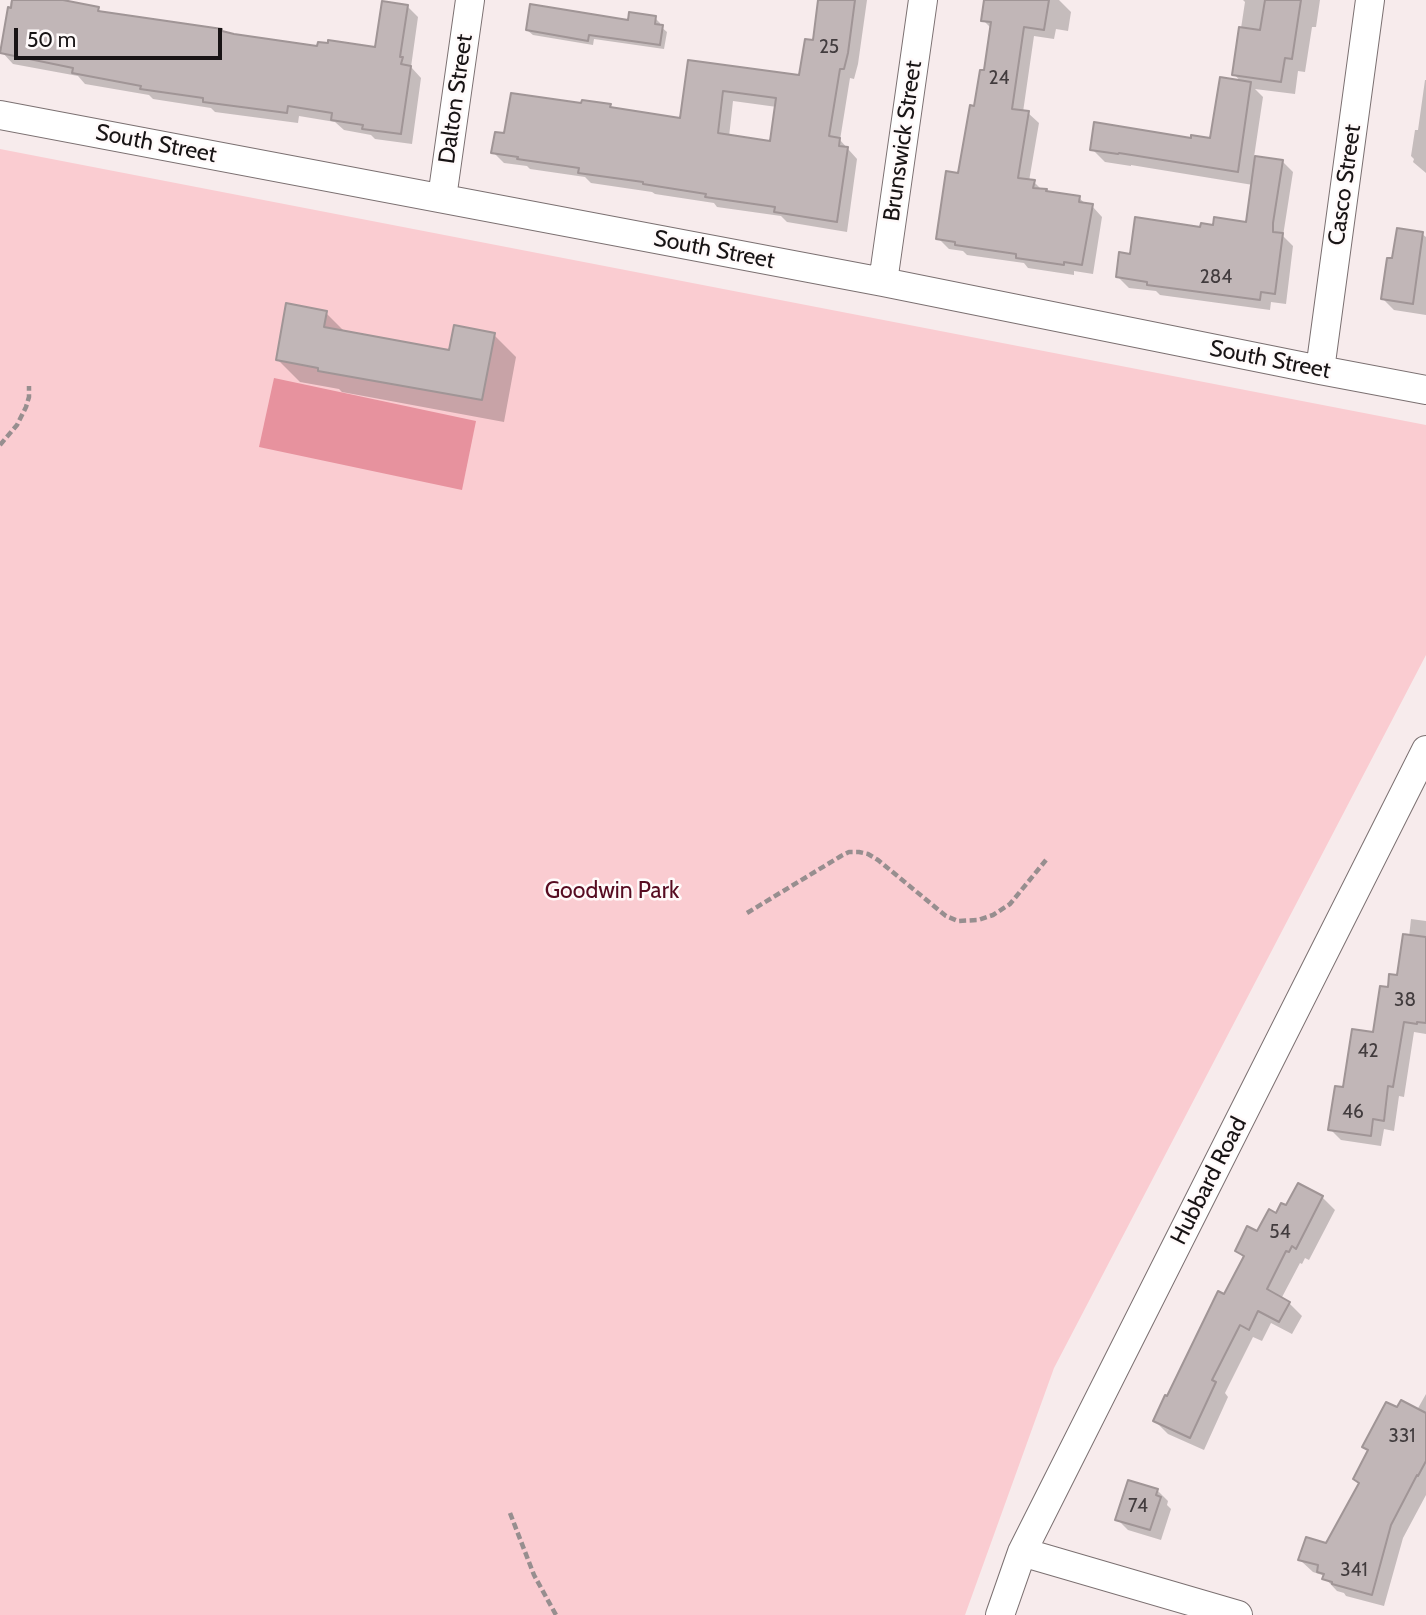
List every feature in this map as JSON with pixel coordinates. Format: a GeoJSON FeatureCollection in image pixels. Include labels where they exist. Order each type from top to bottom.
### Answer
{"type":"FeatureCollection","features":[{"type":"Feature","properties":{"kind":"street","name":"Dalton Street"},"geometry":{"type":"LineString","coordinates":[[442,198],[470,0]]}},
{"type":"Feature","properties":{"kind":"street","name":"Brunswick Street"},"geometry":{"type":"LineString","coordinates":[[883,282],[923,0]]}},
{"type":"Feature","properties":{"kind":"street","name":"Casco Street"},"geometry":{"type":"LineString","coordinates":[[1320,370],[1370,0]]}},
{"type":"Feature","properties":{"kind":"street","name":"South Street"},"geometry":{"type":"LineString","coordinates":[[0,115],[883,282],[1426,390]]}},
{"type":"Feature","properties":{"kind":"street","name":"Hubbard Road"},"geometry":{"type":"LineString","coordinates":[[1000,1615],[1022,1552],[1426,750]]}},
{"type":"Feature","properties":{"kind":"street"},"geometry":{"type":"LineString","coordinates":[[1022,1552],[1238,1615]]}},
{"type":"Feature","properties":{"kind":"path"},"geometry":{"type":"LineString","coordinates":[[0,445],[18,425],[26,407],[29,386]]}},
{"type":"Feature","properties":{"kind":"path"},"geometry":{"type":"LineString","coordinates":[[747,913],[841,856],[849,852],[859,852],[878,860],[946,916],[958,921],[978,920],[993,915],[1010,904],[1046,860]]}},
{"type":"Feature","properties":{"kind":"path"},"geometry":{"type":"LineString","coordinates":[[510,1513],[534,1575],[556,1615]]}},
{"type":"Feature","properties":{"kind":"green space","name":"Goodwin Park"},"geometry":{"type":"Polygon","coordinates":[[[0,149],[1426,425],[1426,655],[1054,1368],[965,1615],[0,1615],[0,149]]]}},
{"type":"Feature","properties":{"kind":"shaded area"},"geometry":{"type":"Polygon","coordinates":[[[274,378],[476,421],[462,490],[259,447],[274,378]]]}},
{"type":"Feature","properties":{"kind":"building"},"geometry":{"type":"Polygon","coordinates":[[[12,0],[63,0],[99,7],[98,11],[222,29],[234,34],[317,46],[318,42],[328,43],[328,40],[375,47],[382,1],[408,5],[400,57],[403,57],[401,64],[411,66],[401,134],[362,129],[363,125],[331,120],[332,113],[288,106],[287,113],[203,102],[203,98],[140,89],[141,86],[72,73],[73,68],[0,53],[8,7],[11,8],[12,0]]]}},
{"type":"Feature","properties":{"kind":"building"},"geometry":{"type":"Polygon","coordinates":[[[818,0],[855,0],[848,53],[844,69],[840,69],[829,136],[840,138],[839,146],[848,147],[837,222],[774,212],[775,207],[705,197],[706,194],[643,182],[578,173],[579,168],[491,153],[495,132],[504,133],[511,93],[581,103],[582,100],[611,104],[610,107],[680,118],[688,60],[799,75],[805,39],[813,40],[818,0]],[[723,91],[718,133],[770,141],[776,98],[723,91]]]}},
{"type":"Feature","properties":{"kind":"building"},"geometry":{"type":"Polygon","coordinates":[[[984,0],[1049,0],[1044,30],[1024,27],[1012,109],[1029,111],[1018,178],[1035,180],[1033,188],[1080,196],[1079,202],[1093,204],[1082,265],[1016,258],[1016,254],[955,245],[955,242],[936,239],[946,171],[958,173],[970,105],[974,106],[980,70],[984,70],[991,22],[981,21],[984,0]]]}},
{"type":"Feature","properties":{"kind":"building"},"geometry":{"type":"Polygon","coordinates":[[[1265,0],[1301,0],[1292,59],[1285,58],[1281,82],[1232,75],[1239,27],[1260,30],[1265,0]]]}},
{"type":"Feature","properties":{"kind":"building"},"geometry":{"type":"Polygon","coordinates":[[[530,4],[628,20],[629,12],[656,16],[655,24],[663,25],[660,45],[589,35],[588,41],[526,30],[530,4]]]}},
{"type":"Feature","properties":{"kind":"building"},"geometry":{"type":"Polygon","coordinates":[[[1220,77],[1251,82],[1238,172],[1090,150],[1094,122],[1191,138],[1191,135],[1210,138],[1220,77]]]}},
{"type":"Feature","properties":{"kind":"building"},"geometry":{"type":"Polygon","coordinates":[[[1255,156],[1283,160],[1273,223],[1273,232],[1283,233],[1275,294],[1261,292],[1260,300],[1147,285],[1147,282],[1116,277],[1119,252],[1130,254],[1135,217],[1200,227],[1201,223],[1213,225],[1214,217],[1246,222],[1255,156]]]}},
{"type":"Feature","properties":{"kind":"building"},"geometry":{"type":"Polygon","coordinates":[[[1397,228],[1423,232],[1413,304],[1381,299],[1387,258],[1392,258],[1397,228]]]}},
{"type":"Feature","properties":{"kind":"building"},"geometry":{"type":"Polygon","coordinates":[[[286,303],[327,311],[324,327],[449,350],[454,325],[495,333],[482,400],[318,371],[318,368],[276,360],[286,303]]]}},
{"type":"Feature","properties":{"kind":"building"},"geometry":{"type":"Polygon","coordinates":[[[1403,934],[1426,937],[1426,1023],[1404,1022],[1393,1087],[1388,1086],[1384,1121],[1373,1119],[1371,1136],[1328,1130],[1335,1086],[1343,1087],[1352,1029],[1373,1032],[1380,986],[1388,987],[1389,974],[1397,975],[1403,934]]]}},
{"type":"Feature","properties":{"kind":"building"},"geometry":{"type":"Polygon","coordinates":[[[1298,1183],[1323,1196],[1296,1249],[1292,1246],[1289,1252],[1286,1251],[1267,1289],[1290,1302],[1279,1322],[1258,1311],[1249,1330],[1240,1325],[1212,1380],[1216,1382],[1190,1438],[1153,1421],[1218,1291],[1224,1294],[1244,1256],[1235,1251],[1247,1226],[1257,1231],[1269,1209],[1276,1213],[1281,1203],[1286,1205],[1298,1183]]]}},
{"type":"Feature","properties":{"kind":"building"},"geometry":{"type":"Polygon","coordinates":[[[1401,1400],[1426,1413],[1426,1461],[1391,1525],[1372,1595],[1332,1584],[1322,1579],[1324,1574],[1317,1572],[1318,1565],[1298,1560],[1306,1537],[1326,1543],[1359,1483],[1353,1479],[1368,1450],[1362,1447],[1386,1402],[1397,1407],[1401,1400]]]}},
{"type":"Feature","properties":{"kind":"building"},"geometry":{"type":"Polygon","coordinates":[[[1128,1480],[1158,1489],[1156,1495],[1161,1497],[1150,1530],[1115,1520],[1128,1480]]]}}]}
